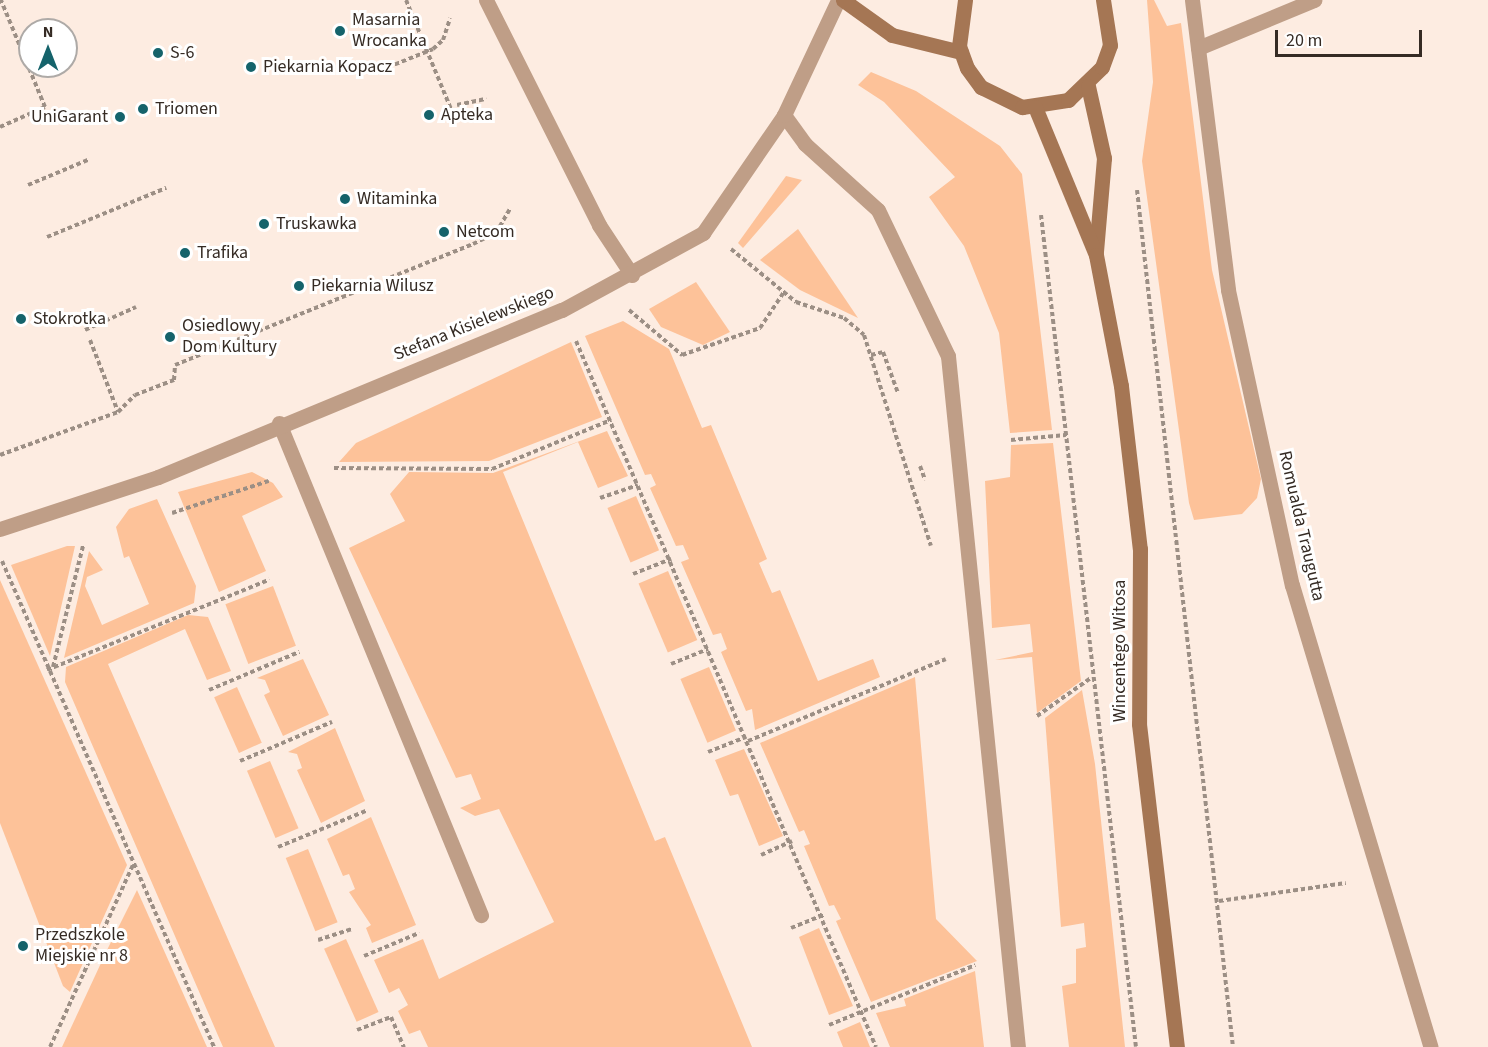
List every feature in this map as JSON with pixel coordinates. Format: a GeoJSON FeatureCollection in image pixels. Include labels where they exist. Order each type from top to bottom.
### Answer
{"type":"FeatureCollection","features":[{"type":"Feature","properties":{"kind":"street"},"geometry":{"type":"LineString","coordinates":[[486,0],[599,225],[632,275]]}},
{"type":"Feature","properties":{"kind":"street"},"geometry":{"type":"LineString","coordinates":[[965,0],[959,22],[961,52],[981,87],[1000,100],[1035,108],[1068,100],[1088,86],[1102,68],[1110,45],[1103,0]]}},
{"type":"Feature","properties":{"kind":"street","name":"Romualda Traugutta"},"geometry":{"type":"LineString","coordinates":[[1192,0],[1228,290],[1292,585],[1431,1047]]}},
{"type":"Feature","properties":{"kind":"street"},"geometry":{"type":"LineString","coordinates":[[1198,48],[1314,0]]}},
{"type":"Feature","properties":{"kind":"street"},"geometry":{"type":"LineString","coordinates":[[847,1],[892,35],[961,52]]}},
{"type":"Feature","properties":{"kind":"street","name":"Stefana Kisielewskiego"},"geometry":{"type":"LineString","coordinates":[[0,529],[158,477],[279,423],[561,310],[632,275],[703,232],[784,115],[847,1]]}},
{"type":"Feature","properties":{"kind":"street","name":"Wincentego Witosa"},"geometry":{"type":"LineString","coordinates":[[1088,86],[1104,158],[1096,255]]}},
{"type":"Feature","properties":{"kind":"street","name":"Wincentego Witosa"},"geometry":{"type":"LineString","coordinates":[[1035,108],[1096,255],[1121,386],[1140,549],[1139,724],[1177,1047]]}},
{"type":"Feature","properties":{"kind":"street"},"geometry":{"type":"LineString","coordinates":[[784,115],[806,144],[878,210],[948,356],[1018,1047]]}},
{"type":"Feature","properties":{"kind":"street"},"geometry":{"type":"LineString","coordinates":[[279,423],[482,915]]}},
{"type":"Feature","properties":{"kind":"path"},"geometry":{"type":"LineString","coordinates":[[0,127],[45,108],[2,0]]}},
{"type":"Feature","properties":{"kind":"path"},"geometry":{"type":"LineString","coordinates":[[406,0],[451,109]]}},
{"type":"Feature","properties":{"kind":"path"},"geometry":{"type":"LineString","coordinates":[[381,70],[427,51],[443,40],[450,18]]}},
{"type":"Feature","properties":{"kind":"path"},"geometry":{"type":"LineString","coordinates":[[457,105],[486,99]]}},
{"type":"Feature","properties":{"kind":"path"},"geometry":{"type":"LineString","coordinates":[[27,185],[90,159]]}},
{"type":"Feature","properties":{"kind":"path"},"geometry":{"type":"LineString","coordinates":[[1136,177],[1219,901],[1233,1047]]}},
{"type":"Feature","properties":{"kind":"path"},"geometry":{"type":"LineString","coordinates":[[47,237],[166,188]]}},
{"type":"Feature","properties":{"kind":"path"},"geometry":{"type":"LineString","coordinates":[[1039,204],[1136,1047]]}},
{"type":"Feature","properties":{"kind":"path"},"geometry":{"type":"LineString","coordinates":[[0,455],[118,411],[135,395],[174,380],[176,365],[496,232],[510,209]]}},
{"type":"Feature","properties":{"kind":"path"},"geometry":{"type":"LineString","coordinates":[[725,245],[796,302],[844,318],[864,335],[933,553]]}},
{"type":"Feature","properties":{"kind":"path"},"geometry":{"type":"LineString","coordinates":[[629,309],[682,355],[760,328],[784,292]]}},
{"type":"Feature","properties":{"kind":"path"},"geometry":{"type":"LineString","coordinates":[[85,330],[136,307]]}},
{"type":"Feature","properties":{"kind":"path"},"geometry":{"type":"LineString","coordinates":[[573,335],[824,915],[876,1047]]}},
{"type":"Feature","properties":{"kind":"path"},"geometry":{"type":"LineString","coordinates":[[90,340],[118,411]]}},
{"type":"Feature","properties":{"kind":"path"},"geometry":{"type":"LineString","coordinates":[[871,355],[883,352],[898,393]]}},
{"type":"Feature","properties":{"kind":"path"},"geometry":{"type":"LineString","coordinates":[[330,468],[492,469],[611,420]]}},
{"type":"Feature","properties":{"kind":"path"},"geometry":{"type":"LineString","coordinates":[[1011,440],[1066,435]]}},
{"type":"Feature","properties":{"kind":"path"},"geometry":{"type":"LineString","coordinates":[[172,513],[300,471]]}},
{"type":"Feature","properties":{"kind":"path"},"geometry":{"type":"LineString","coordinates":[[600,498],[638,485]]}},
{"type":"Feature","properties":{"kind":"path"},"geometry":{"type":"LineString","coordinates":[[52,667],[83,546]]}},
{"type":"Feature","properties":{"kind":"path"},"geometry":{"type":"LineString","coordinates":[[0,555],[47,670],[214,1047]]}},
{"type":"Feature","properties":{"kind":"path"},"geometry":{"type":"LineString","coordinates":[[633,574],[671,560]]}},
{"type":"Feature","properties":{"kind":"path"},"geometry":{"type":"LineString","coordinates":[[47,670],[269,580]]}},
{"type":"Feature","properties":{"kind":"path"},"geometry":{"type":"LineString","coordinates":[[671,664],[708,649]]}},
{"type":"Feature","properties":{"kind":"path"},"geometry":{"type":"LineString","coordinates":[[708,752],[747,739],[948,658],[948,651]]}},
{"type":"Feature","properties":{"kind":"path"},"geometry":{"type":"LineString","coordinates":[[209,690],[299,652]]}},
{"type":"Feature","properties":{"kind":"path"},"geometry":{"type":"LineString","coordinates":[[1037,716],[1092,677]]}},
{"type":"Feature","properties":{"kind":"path"},"geometry":{"type":"LineString","coordinates":[[240,761],[332,722]]}},
{"type":"Feature","properties":{"kind":"path"},"geometry":{"type":"LineString","coordinates":[[278,847],[369,810]]}},
{"type":"Feature","properties":{"kind":"path"},"geometry":{"type":"LineString","coordinates":[[761,855],[792,841]]}},
{"type":"Feature","properties":{"kind":"path"},"geometry":{"type":"LineString","coordinates":[[50,1047],[134,864]]}},
{"type":"Feature","properties":{"kind":"path"},"geometry":{"type":"LineString","coordinates":[[1219,901],[1380,878]]}},
{"type":"Feature","properties":{"kind":"path"},"geometry":{"type":"LineString","coordinates":[[791,928],[824,915]]}},
{"type":"Feature","properties":{"kind":"path"},"geometry":{"type":"LineString","coordinates":[[318,940],[352,929]]}},
{"type":"Feature","properties":{"kind":"path"},"geometry":{"type":"LineString","coordinates":[[364,956],[419,933]]}},
{"type":"Feature","properties":{"kind":"path"},"geometry":{"type":"LineString","coordinates":[[829,1025],[863,1013],[977,964]]}},
{"type":"Feature","properties":{"kind":"path"},"geometry":{"type":"LineString","coordinates":[[357,1030],[391,1017],[404,1047]]}},
{"type":"Feature","properties":{"kind":"shaded area"},"geometry":{"type":"Polygon","coordinates":[[[1147,0],[1154,0],[1167,26],[1181,23],[1212,270],[1261,479],[1257,498],[1242,514],[1194,520],[1189,503],[1142,161],[1153,82],[1147,0]]]}},
{"type":"Feature","properties":{"kind":"shaded area"},"geometry":{"type":"Polygon","coordinates":[[[871,72],[916,91],[1000,146],[1022,174],[1052,430],[1010,433],[999,333],[964,246],[929,197],[955,177],[884,102],[858,85],[871,72]]]}},
{"type":"Feature","properties":{"kind":"shaded area"},"geometry":{"type":"Polygon","coordinates":[[[786,176],[802,180],[743,248],[738,243],[786,176]]]}},
{"type":"Feature","properties":{"kind":"shaded area"},"geometry":{"type":"Polygon","coordinates":[[[798,229],[858,318],[800,290],[760,260],[798,229]]]}},
{"type":"Feature","properties":{"kind":"shaded area"},"geometry":{"type":"Polygon","coordinates":[[[696,282],[730,332],[703,345],[661,327],[649,309],[696,282]]]}},
{"type":"Feature","properties":{"kind":"shaded area"},"geometry":{"type":"Polygon","coordinates":[[[623,321],[669,349],[702,428],[711,425],[767,559],[759,563],[772,593],[780,590],[818,681],[873,659],[880,677],[755,730],[752,709],[746,711],[721,652],[727,649],[721,633],[713,635],[681,562],[689,559],[683,545],[676,546],[650,488],[656,485],[651,474],[645,475],[585,336],[623,321]]]}},
{"type":"Feature","properties":{"kind":"shaded area"},"geometry":{"type":"Polygon","coordinates":[[[571,342],[602,417],[489,461],[339,462],[356,443],[571,342]]]}},
{"type":"Feature","properties":{"kind":"shaded area"},"geometry":{"type":"Polygon","coordinates":[[[607,431],[628,476],[598,488],[578,442],[503,472],[655,841],[665,837],[752,1047],[428,1047],[420,1030],[409,1034],[398,1011],[408,1005],[399,988],[389,993],[374,960],[423,939],[439,979],[554,922],[499,809],[475,816],[460,808],[481,799],[471,774],[456,778],[349,548],[405,521],[390,494],[409,472],[493,473],[607,431]]]}},
{"type":"Feature","properties":{"kind":"shaded area"},"geometry":{"type":"Polygon","coordinates":[[[1053,443],[1081,681],[1037,713],[1032,657],[995,660],[1033,652],[1030,624],[992,628],[985,481],[1010,477],[1011,445],[1053,443]]]}},
{"type":"Feature","properties":{"kind":"shaded area"},"geometry":{"type":"Polygon","coordinates":[[[252,472],[273,483],[283,497],[242,516],[266,571],[219,592],[178,492],[252,472]]]}},
{"type":"Feature","properties":{"kind":"shaded area"},"geometry":{"type":"Polygon","coordinates":[[[636,496],[659,550],[631,562],[607,508],[636,496]]]}},
{"type":"Feature","properties":{"kind":"shaded area"},"geometry":{"type":"Polygon","coordinates":[[[157,499],[196,586],[194,603],[64,658],[89,551],[103,570],[87,577],[85,586],[102,625],[149,604],[129,556],[124,558],[116,527],[129,509],[157,499]]]}},
{"type":"Feature","properties":{"kind":"shaded area"},"geometry":{"type":"Polygon","coordinates":[[[67,546],[75,546],[50,656],[11,565],[67,546]]]}},
{"type":"Feature","properties":{"kind":"shaded area"},"geometry":{"type":"Polygon","coordinates":[[[668,571],[697,640],[668,653],[639,584],[668,571]]]}},
{"type":"Feature","properties":{"kind":"shaded area"},"geometry":{"type":"Polygon","coordinates":[[[0,580],[127,865],[70,992],[63,986],[0,823],[0,580]]]}},
{"type":"Feature","properties":{"kind":"shaded area"},"geometry":{"type":"Polygon","coordinates":[[[273,586],[296,646],[248,664],[225,604],[273,586]]]}},
{"type":"Feature","properties":{"kind":"shaded area"},"geometry":{"type":"Polygon","coordinates":[[[188,615],[208,617],[231,671],[207,680],[185,629],[108,664],[275,1047],[223,1047],[65,682],[66,667],[188,615]]]}},
{"type":"Feature","properties":{"kind":"shaded area"},"geometry":{"type":"Polygon","coordinates":[[[303,659],[329,715],[283,736],[264,695],[270,692],[265,680],[257,678],[303,659]]]}},
{"type":"Feature","properties":{"kind":"shaded area"},"geometry":{"type":"Polygon","coordinates":[[[709,667],[736,731],[707,743],[680,679],[709,667]]]}},
{"type":"Feature","properties":{"kind":"shaded area"},"geometry":{"type":"Polygon","coordinates":[[[915,677],[936,919],[977,961],[871,1002],[836,921],[841,919],[834,905],[829,906],[804,846],[810,844],[804,830],[799,832],[760,743],[915,677]]]}},
{"type":"Feature","properties":{"kind":"shaded area"},"geometry":{"type":"Polygon","coordinates":[[[237,687],[262,743],[239,753],[214,697],[237,687]]]}},
{"type":"Feature","properties":{"kind":"shaded area"},"geometry":{"type":"Polygon","coordinates":[[[1082,690],[1095,764],[1125,1047],[1069,1047],[1062,986],[1076,983],[1076,949],[1086,947],[1084,923],[1061,927],[1045,718],[1082,690]]]}},
{"type":"Feature","properties":{"kind":"shaded area"},"geometry":{"type":"Polygon","coordinates":[[[335,728],[365,801],[321,823],[297,770],[302,768],[297,754],[288,752],[335,728]]]}},
{"type":"Feature","properties":{"kind":"shaded area"},"geometry":{"type":"Polygon","coordinates":[[[744,749],[783,836],[759,846],[738,794],[730,796],[715,760],[744,749]]]}},
{"type":"Feature","properties":{"kind":"shaded area"},"geometry":{"type":"Polygon","coordinates":[[[270,761],[299,828],[276,838],[247,771],[270,761]]]}},
{"type":"Feature","properties":{"kind":"shaded area"},"geometry":{"type":"Polygon","coordinates":[[[371,817],[416,925],[372,943],[366,928],[371,925],[349,892],[355,889],[349,874],[343,876],[327,839],[371,817]]]}},
{"type":"Feature","properties":{"kind":"shaded area"},"geometry":{"type":"Polygon","coordinates":[[[308,849],[338,922],[315,931],[286,858],[308,849]]]}},
{"type":"Feature","properties":{"kind":"shaded area"},"geometry":{"type":"Polygon","coordinates":[[[137,890],[207,1047],[62,1047],[108,948],[137,890]]]}},
{"type":"Feature","properties":{"kind":"shaded area"},"geometry":{"type":"Polygon","coordinates":[[[819,928],[853,1006],[829,1015],[799,937],[819,928]]]}},
{"type":"Feature","properties":{"kind":"shaded area"},"geometry":{"type":"Polygon","coordinates":[[[346,939],[379,1012],[357,1022],[324,949],[346,939]]]}},
{"type":"Feature","properties":{"kind":"shaded area"},"geometry":{"type":"Polygon","coordinates":[[[975,971],[984,1047],[890,1047],[876,1013],[906,1006],[904,999],[975,971]]]}},
{"type":"Feature","properties":{"kind":"shaded area"},"geometry":{"type":"Polygon","coordinates":[[[860,1022],[870,1047],[843,1047],[837,1032],[860,1022]]]}},
{"type":"Feature","properties":{"kind":"place","name":"Masarnia Wrocanka"},"geometry":{"type":"Point","coordinates":[340,31]}},
{"type":"Feature","properties":{"kind":"place","name":"S-6"},"geometry":{"type":"Point","coordinates":[158,53]}},
{"type":"Feature","properties":{"kind":"place","name":"Piekarnia Kopacz"},"geometry":{"type":"Point","coordinates":[251,67]}},
{"type":"Feature","properties":{"kind":"place","name":"Triomen"},"geometry":{"type":"Point","coordinates":[143,109]}},
{"type":"Feature","properties":{"kind":"place","name":"Apteka"},"geometry":{"type":"Point","coordinates":[429,115]}},
{"type":"Feature","properties":{"kind":"place","name":"UniGarant"},"geometry":{"type":"Point","coordinates":[120,117]}},
{"type":"Feature","properties":{"kind":"place","name":"Witaminka"},"geometry":{"type":"Point","coordinates":[345,199]}},
{"type":"Feature","properties":{"kind":"place","name":"Truskawka"},"geometry":{"type":"Point","coordinates":[264,224]}},
{"type":"Feature","properties":{"kind":"place","name":"Netcom"},"geometry":{"type":"Point","coordinates":[444,232]}},
{"type":"Feature","properties":{"kind":"place","name":"Trafika"},"geometry":{"type":"Point","coordinates":[185,253]}},
{"type":"Feature","properties":{"kind":"place","name":"Piekarnia Wilusz"},"geometry":{"type":"Point","coordinates":[299,286]}},
{"type":"Feature","properties":{"kind":"place","name":"Stokrotka"},"geometry":{"type":"Point","coordinates":[21,319]}},
{"type":"Feature","properties":{"kind":"place","name":"Osiedlowy Dom Kultury"},"geometry":{"type":"Point","coordinates":[170,337]}},
{"type":"Feature","properties":{"kind":"place","name":"Przedszkole Miejskie nr 8"},"geometry":{"type":"Point","coordinates":[23,946]}}]}
